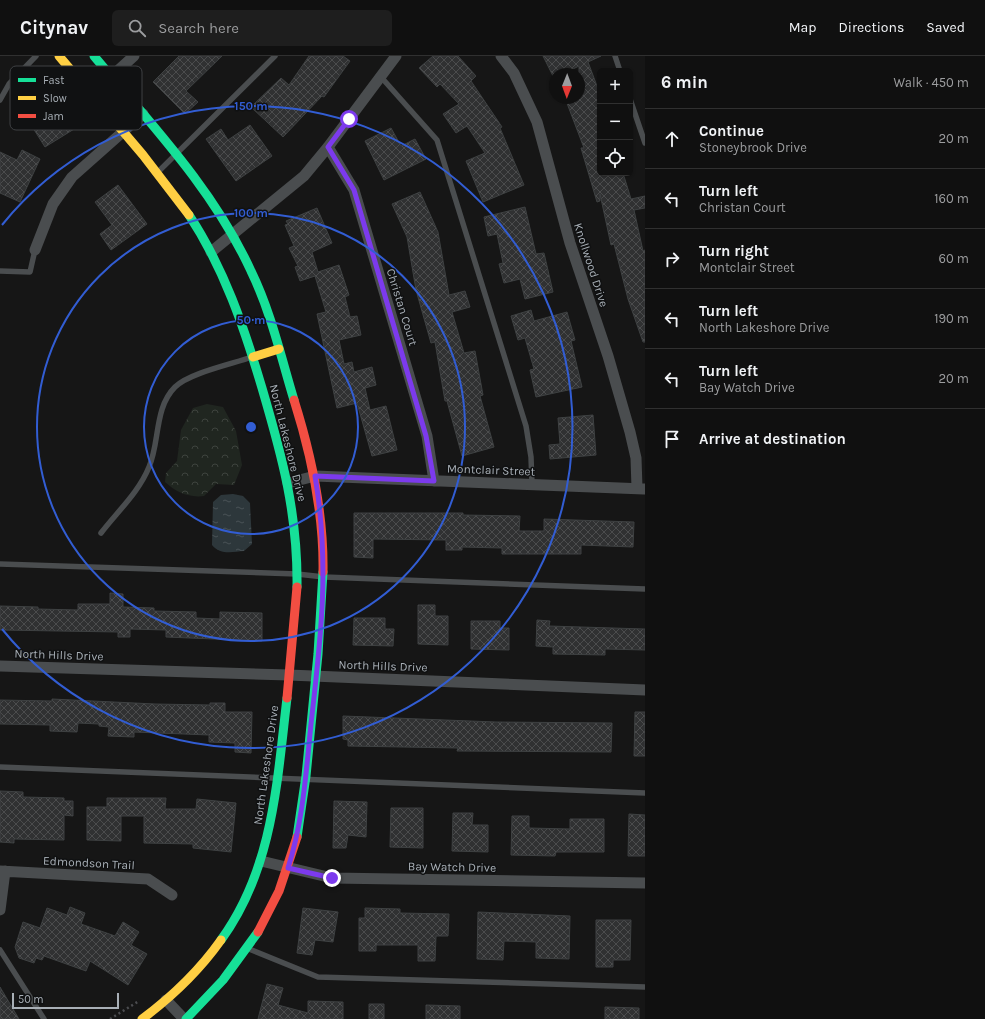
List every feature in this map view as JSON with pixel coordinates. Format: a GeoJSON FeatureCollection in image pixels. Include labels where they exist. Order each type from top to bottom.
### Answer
{"type":"FeatureCollection","features":[{"type":"Feature","properties":{"kind":"main road","name":"North Lakeshore Drive"},"geometry":{"type":"LineString","coordinates":[[58,56],[66,66]]}},
{"type":"Feature","properties":{"kind":"main road","name":"North Lakeshore Drive"},"geometry":{"type":"LineString","coordinates":[[94,56],[103,66]]}},
{"type":"Feature","properties":{"kind":"main road","name":"North Lakeshore Drive"},"geometry":{"type":"LineString","coordinates":[[143,114],[177,153],[208,194],[233,235],[254,277],[279,348],[315,476],[322,530],[324,577],[322,621],[300,821],[288,868],[274,903],[248,949],[218,988],[185,1019]]}},
{"type":"Feature","properties":{"kind":"main road","name":"North Lakeshore Drive"},"geometry":{"type":"LineString","coordinates":[[122,132],[158,173],[191,218],[212,252],[237,309],[253,357],[288,483],[294,526],[297,574],[296,607],[278,777],[271,824],[261,861],[244,903],[228,931],[207,961],[166,1000],[142,1019]]}},
{"type":"Feature","properties":{"kind":"main road"},"geometry":{"type":"LineString","coordinates":[[253,357],[279,348]]}},
{"type":"Feature","properties":{"kind":"street"},"geometry":{"type":"LineString","coordinates":[[124,66],[134,56]]}},
{"type":"Feature","properties":{"kind":"street"},"geometry":{"type":"LineString","coordinates":[[212,252],[304,176],[328,147],[396,56]]}},
{"type":"Feature","properties":{"kind":"street","name":"Knollwood Drive"},"geometry":{"type":"LineString","coordinates":[[501,56],[514,73],[537,122],[570,243],[608,356],[630,432],[641,488]]}},
{"type":"Feature","properties":{"kind":"street"},"geometry":{"type":"LineString","coordinates":[[35,250],[54,204],[72,177],[124,130]]}},
{"type":"Feature","properties":{"kind":"street","name":"Christan Court"},"geometry":{"type":"LineString","coordinates":[[328,147],[354,190],[426,436],[434,481]]}},
{"type":"Feature","properties":{"kind":"street","name":"Montclair Street"},"geometry":{"type":"LineString","coordinates":[[288,483],[315,476],[641,488]]}},
{"type":"Feature","properties":{"kind":"street","name":"North Hills Drive"},"geometry":{"type":"LineString","coordinates":[[0,666],[289,675],[645,690]]}},
{"type":"Feature","properties":{"kind":"street","name":"Bay Watch Drive"},"geometry":{"type":"LineString","coordinates":[[261,861],[332,878],[645,883]]}},
{"type":"Feature","properties":{"kind":"street"},"geometry":{"type":"LineString","coordinates":[[0,910],[2,871]]}},
{"type":"Feature","properties":{"kind":"street","name":"Edmondson Trail"},"geometry":{"type":"LineString","coordinates":[[2,871],[148,879],[172,895]]}},
{"type":"Feature","properties":{"kind":"street"},"geometry":{"type":"LineString","coordinates":[[166,1000],[185,1019]]}},
{"type":"Feature","properties":{"kind":"lane"},"geometry":{"type":"LineString","coordinates":[[26,66],[36,56]]}},
{"type":"Feature","properties":{"kind":"lane"},"geometry":{"type":"LineString","coordinates":[[158,173],[275,56]]}},
{"type":"Feature","properties":{"kind":"lane"},"geometry":{"type":"LineString","coordinates":[[615,56],[619,68]]}},
{"type":"Feature","properties":{"kind":"lane"},"geometry":{"type":"LineString","coordinates":[[381,77],[437,140],[526,426],[531,457],[532,484]]}},
{"type":"Feature","properties":{"kind":"lane"},"geometry":{"type":"LineString","coordinates":[[0,100],[10,83]]}},
{"type":"Feature","properties":{"kind":"lane"},"geometry":{"type":"LineString","coordinates":[[632,104],[645,143]]}},
{"type":"Feature","properties":{"kind":"lane"},"geometry":{"type":"LineString","coordinates":[[0,271],[30,272],[35,250]]}},
{"type":"Feature","properties":{"kind":"lane"},"geometry":{"type":"LineString","coordinates":[[101,533],[142,482],[147,471],[165,403],[176,387],[194,376],[253,357]]}},
{"type":"Feature","properties":{"kind":"lane"},"geometry":{"type":"LineString","coordinates":[[0,564],[297,574],[324,577],[645,589]]}},
{"type":"Feature","properties":{"kind":"lane"},"geometry":{"type":"LineString","coordinates":[[0,767],[278,777],[305,780],[645,793]]}},
{"type":"Feature","properties":{"kind":"lane"},"geometry":{"type":"LineString","coordinates":[[248,949],[318,977],[645,987]]}},
{"type":"Feature","properties":{"kind":"lane"},"geometry":{"type":"LineString","coordinates":[[0,950],[44,1019]]}},
{"type":"Feature","properties":{"kind":"path"},"geometry":{"type":"LineString","coordinates":[[110,1019],[144,998]]}},
{"type":"Feature","properties":{"kind":"green space"},"geometry":{"type":"Polygon","coordinates":[[[207,404],[223,407],[236,431],[242,465],[234,485],[216,484],[204,496],[193,496],[174,489],[165,482],[166,473],[177,461],[181,430],[193,408],[207,404]]]}},
{"type":"Feature","properties":{"kind":"water"},"geometry":{"type":"Polygon","coordinates":[[[233,494],[243,496],[250,503],[252,544],[244,551],[222,552],[212,545],[213,502],[221,495],[233,494]]]}},
{"type":"Feature","properties":{"kind":"building"},"geometry":{"type":"Polygon","coordinates":[[[179,56],[222,56],[186,91],[198,102],[185,114],[153,82],[179,56]]]}},
{"type":"Feature","properties":{"kind":"building"},"geometry":{"type":"Polygon","coordinates":[[[309,56],[343,56],[350,61],[324,97],[322,96],[283,137],[251,107],[281,78],[289,85],[309,56]]]}},
{"type":"Feature","properties":{"kind":"building"},"geometry":{"type":"Polygon","coordinates":[[[433,56],[458,56],[476,76],[471,81],[502,127],[500,128],[524,185],[483,202],[466,161],[485,153],[467,126],[456,133],[443,114],[459,104],[440,84],[437,87],[419,68],[433,56]]]}},
{"type":"Feature","properties":{"kind":"building"},"geometry":{"type":"Polygon","coordinates":[[[543,56],[601,56],[588,62],[597,86],[597,176],[624,176],[631,199],[645,196],[645,208],[634,210],[643,251],[645,250],[645,342],[643,342],[628,299],[614,244],[611,245],[600,194],[600,201],[597,202],[581,148],[584,148],[567,104],[585,104],[585,68],[579,68],[579,66],[575,68],[549,68],[543,56]]]}},
{"type":"Feature","properties":{"kind":"building"},"geometry":{"type":"Polygon","coordinates":[[[250,125],[272,156],[236,181],[206,139],[221,129],[228,140],[250,125]]]}},
{"type":"Feature","properties":{"kind":"building"},"geometry":{"type":"Polygon","coordinates":[[[391,128],[401,146],[415,139],[426,159],[384,180],[365,141],[391,128]]]}},
{"type":"Feature","properties":{"kind":"building"},"geometry":{"type":"Polygon","coordinates":[[[34,130],[73,130],[45,147],[34,130]]]}},
{"type":"Feature","properties":{"kind":"building"},"geometry":{"type":"Polygon","coordinates":[[[22,150],[40,159],[20,202],[0,193],[0,152],[17,160],[22,150]]]}},
{"type":"Feature","properties":{"kind":"building"},"geometry":{"type":"Polygon","coordinates":[[[118,185],[147,224],[111,250],[100,234],[112,225],[95,202],[118,185]]]}},
{"type":"Feature","properties":{"kind":"building"},"geometry":{"type":"Polygon","coordinates":[[[420,192],[438,232],[449,295],[465,291],[470,307],[452,312],[464,353],[475,351],[483,395],[480,396],[494,447],[462,456],[447,401],[445,401],[435,342],[431,343],[416,290],[407,237],[392,204],[420,192]]]}},
{"type":"Feature","properties":{"kind":"building"},"geometry":{"type":"Polygon","coordinates":[[[525,207],[536,254],[544,253],[553,292],[525,299],[520,279],[504,283],[499,264],[503,263],[497,234],[488,236],[484,217],[525,207]]]}},
{"type":"Feature","properties":{"kind":"building"},"geometry":{"type":"Polygon","coordinates":[[[317,208],[332,243],[312,252],[318,272],[339,265],[349,295],[345,297],[350,317],[357,316],[361,335],[339,340],[344,364],[352,362],[354,372],[372,367],[376,385],[365,388],[370,410],[386,406],[397,450],[372,456],[357,403],[337,408],[317,314],[326,312],[315,276],[300,281],[295,267],[298,266],[289,248],[294,246],[285,225],[288,224],[286,221],[317,208]]]}},
{"type":"Feature","properties":{"kind":"building"},"geometry":{"type":"Polygon","coordinates":[[[531,310],[534,321],[567,312],[575,340],[571,341],[582,387],[536,397],[530,370],[534,369],[525,338],[518,340],[511,316],[531,310]]]}},
{"type":"Feature","properties":{"kind":"building"},"geometry":{"type":"Polygon","coordinates":[[[593,415],[596,455],[550,459],[549,445],[560,444],[558,418],[593,415]]]}},
{"type":"Feature","properties":{"kind":"building"},"geometry":{"type":"Polygon","coordinates":[[[354,513],[463,513],[463,515],[520,516],[519,531],[544,531],[544,519],[634,522],[633,547],[581,545],[581,554],[502,554],[502,548],[462,547],[462,550],[446,550],[446,540],[373,539],[373,558],[354,557],[354,513]]]}},
{"type":"Feature","properties":{"kind":"building"},"geometry":{"type":"Polygon","coordinates":[[[110,593],[123,594],[123,607],[154,608],[154,611],[196,612],[196,618],[220,619],[220,612],[262,613],[262,641],[166,637],[166,630],[130,629],[130,637],[118,637],[118,632],[0,630],[0,606],[78,610],[78,604],[110,604],[110,593]]]}},
{"type":"Feature","properties":{"kind":"building"},"geometry":{"type":"Polygon","coordinates":[[[418,605],[435,605],[435,616],[448,616],[448,645],[418,644],[418,605]]]}},
{"type":"Feature","properties":{"kind":"building"},"geometry":{"type":"Polygon","coordinates":[[[354,618],[385,618],[385,629],[394,629],[393,646],[353,645],[354,618]]]}},
{"type":"Feature","properties":{"kind":"building"},"geometry":{"type":"Polygon","coordinates":[[[537,620],[550,621],[549,626],[645,629],[645,650],[605,649],[605,655],[553,654],[553,647],[536,646],[537,620]]]}},
{"type":"Feature","properties":{"kind":"building"},"geometry":{"type":"Polygon","coordinates":[[[471,621],[500,621],[500,628],[509,628],[509,650],[471,649],[471,621]]]}},
{"type":"Feature","properties":{"kind":"building"},"geometry":{"type":"Polygon","coordinates":[[[52,699],[155,704],[210,705],[210,703],[225,703],[225,712],[252,712],[251,753],[235,752],[235,743],[209,742],[209,735],[134,732],[134,737],[108,736],[109,727],[99,726],[99,724],[78,723],[77,732],[50,731],[50,725],[0,724],[0,700],[52,701],[52,699]]]}},
{"type":"Feature","properties":{"kind":"building"},"geometry":{"type":"Polygon","coordinates":[[[635,712],[645,712],[645,756],[634,756],[635,712]]]}},
{"type":"Feature","properties":{"kind":"building"},"geometry":{"type":"Polygon","coordinates":[[[343,716],[496,722],[612,723],[611,752],[457,751],[458,748],[348,746],[348,740],[343,739],[343,716]]]}},
{"type":"Feature","properties":{"kind":"building"},"geometry":{"type":"Polygon","coordinates":[[[0,791],[23,792],[23,797],[64,798],[64,801],[73,801],[73,816],[64,815],[64,840],[14,839],[14,843],[0,842],[0,791]]]}},
{"type":"Feature","properties":{"kind":"building"},"geometry":{"type":"Polygon","coordinates":[[[107,798],[166,798],[165,809],[196,809],[197,799],[236,803],[231,852],[193,848],[193,844],[144,843],[144,816],[121,816],[121,841],[87,840],[87,807],[107,807],[107,798]]]}},
{"type":"Feature","properties":{"kind":"building"},"geometry":{"type":"Polygon","coordinates":[[[334,801],[367,802],[366,837],[348,835],[346,848],[333,848],[334,801]]]}},
{"type":"Feature","properties":{"kind":"building"},"geometry":{"type":"Polygon","coordinates":[[[391,808],[423,808],[423,848],[390,847],[391,808]]]}},
{"type":"Feature","properties":{"kind":"building"},"geometry":{"type":"Polygon","coordinates":[[[453,813],[473,813],[472,825],[488,825],[488,852],[452,851],[453,813]]]}},
{"type":"Feature","properties":{"kind":"building"},"geometry":{"type":"Polygon","coordinates":[[[629,814],[645,815],[645,856],[628,856],[629,814]]]}},
{"type":"Feature","properties":{"kind":"building"},"geometry":{"type":"Polygon","coordinates":[[[512,816],[529,816],[529,828],[570,829],[570,819],[604,819],[604,852],[556,852],[555,856],[511,855],[512,816]]]}},
{"type":"Feature","properties":{"kind":"building"},"geometry":{"type":"Polygon","coordinates":[[[70,907],[85,913],[81,924],[115,936],[123,922],[139,932],[131,945],[147,954],[128,985],[90,961],[86,971],[44,956],[42,960],[36,958],[34,963],[19,958],[15,947],[23,922],[40,928],[47,908],[67,915],[70,907]]]}},
{"type":"Feature","properties":{"kind":"building"},"geometry":{"type":"Polygon","coordinates":[[[303,908],[338,912],[333,942],[315,940],[312,955],[297,953],[303,908]]]}},
{"type":"Feature","properties":{"kind":"building"},"geometry":{"type":"Polygon","coordinates":[[[365,908],[400,909],[400,913],[449,914],[448,936],[436,936],[435,961],[418,961],[418,945],[376,945],[376,951],[359,951],[359,918],[365,918],[365,908]]]}},
{"type":"Feature","properties":{"kind":"building"},"geometry":{"type":"Polygon","coordinates":[[[478,912],[570,916],[569,959],[536,958],[536,942],[504,941],[503,960],[477,959],[478,912]]]}},
{"type":"Feature","properties":{"kind":"building"},"geometry":{"type":"Polygon","coordinates":[[[596,920],[631,920],[630,960],[613,960],[613,967],[596,967],[596,920]]]}},
{"type":"Feature","properties":{"kind":"building"},"geometry":{"type":"Polygon","coordinates":[[[267,984],[283,988],[278,1005],[308,1013],[308,1001],[343,1002],[343,1019],[258,1019],[267,984]]]}},
{"type":"Feature","properties":{"kind":"building"},"geometry":{"type":"Polygon","coordinates":[[[0,987],[19,1019],[0,1019],[0,987]]]}},
{"type":"Feature","properties":{"kind":"building"},"geometry":{"type":"Polygon","coordinates":[[[369,1004],[384,1004],[384,1019],[369,1019],[369,1004]]]}},
{"type":"Feature","properties":{"kind":"building"},"geometry":{"type":"Polygon","coordinates":[[[426,1005],[460,1006],[460,1019],[426,1019],[426,1005]]]}},
{"type":"Feature","properties":{"kind":"building"},"geometry":{"type":"Polygon","coordinates":[[[605,1007],[639,1008],[639,1019],[605,1019],[605,1007]]]}},
{"type":"Feature","properties":{"kind":"traffic: fast"},"geometry":{"type":"LineString","coordinates":[[94,56],[102,66]]}},
{"type":"Feature","properties":{"kind":"traffic: fast"},"geometry":{"type":"LineString","coordinates":[[142,113],[200,185],[236,241],[264,302],[294,400]]}},
{"type":"Feature","properties":{"kind":"traffic: fast"},"geometry":{"type":"LineString","coordinates":[[189,215],[213,256],[232,298],[248,343],[269,413],[282,462],[292,510],[297,560],[297,587]]}},
{"type":"Feature","properties":{"kind":"traffic: fast"},"geometry":{"type":"LineString","coordinates":[[297,837],[306,776],[318,654],[323,572]]}},
{"type":"Feature","properties":{"kind":"traffic: fast"},"geometry":{"type":"LineString","coordinates":[[221,940],[238,913],[252,884],[262,854],[270,824],[275,793],[287,698]]}},
{"type":"Feature","properties":{"kind":"traffic: fast"},"geometry":{"type":"LineString","coordinates":[[186,1019],[223,980],[258,932]]}},
{"type":"Feature","properties":{"kind":"traffic: slow"},"geometry":{"type":"LineString","coordinates":[[59,56],[67,66]]}},
{"type":"Feature","properties":{"kind":"traffic: slow"},"geometry":{"type":"LineString","coordinates":[[122,130],[189,215]]}},
{"type":"Feature","properties":{"kind":"traffic: slow"},"geometry":{"type":"LineString","coordinates":[[253,357],[279,349]]}},
{"type":"Feature","properties":{"kind":"traffic: slow"},"geometry":{"type":"LineString","coordinates":[[142,1019],[185,982],[204,962],[221,940]]}},
{"type":"Feature","properties":{"kind":"traffic: jam"},"geometry":{"type":"LineString","coordinates":[[294,400],[316,485],[323,550],[323,572]]}},
{"type":"Feature","properties":{"kind":"traffic: jam"},"geometry":{"type":"LineString","coordinates":[[287,698],[297,587]]}},
{"type":"Feature","properties":{"kind":"traffic: jam"},"geometry":{"type":"LineString","coordinates":[[258,932],[279,891],[297,837]]}},
{"type":"Feature","properties":{"kind":"route"},"geometry":{"type":"LineString","coordinates":[[332,878],[288,868],[296,839],[303,802],[324,598],[323,538],[315,476],[434,481],[426,436],[354,190],[328,147],[349,119]]}}]}
